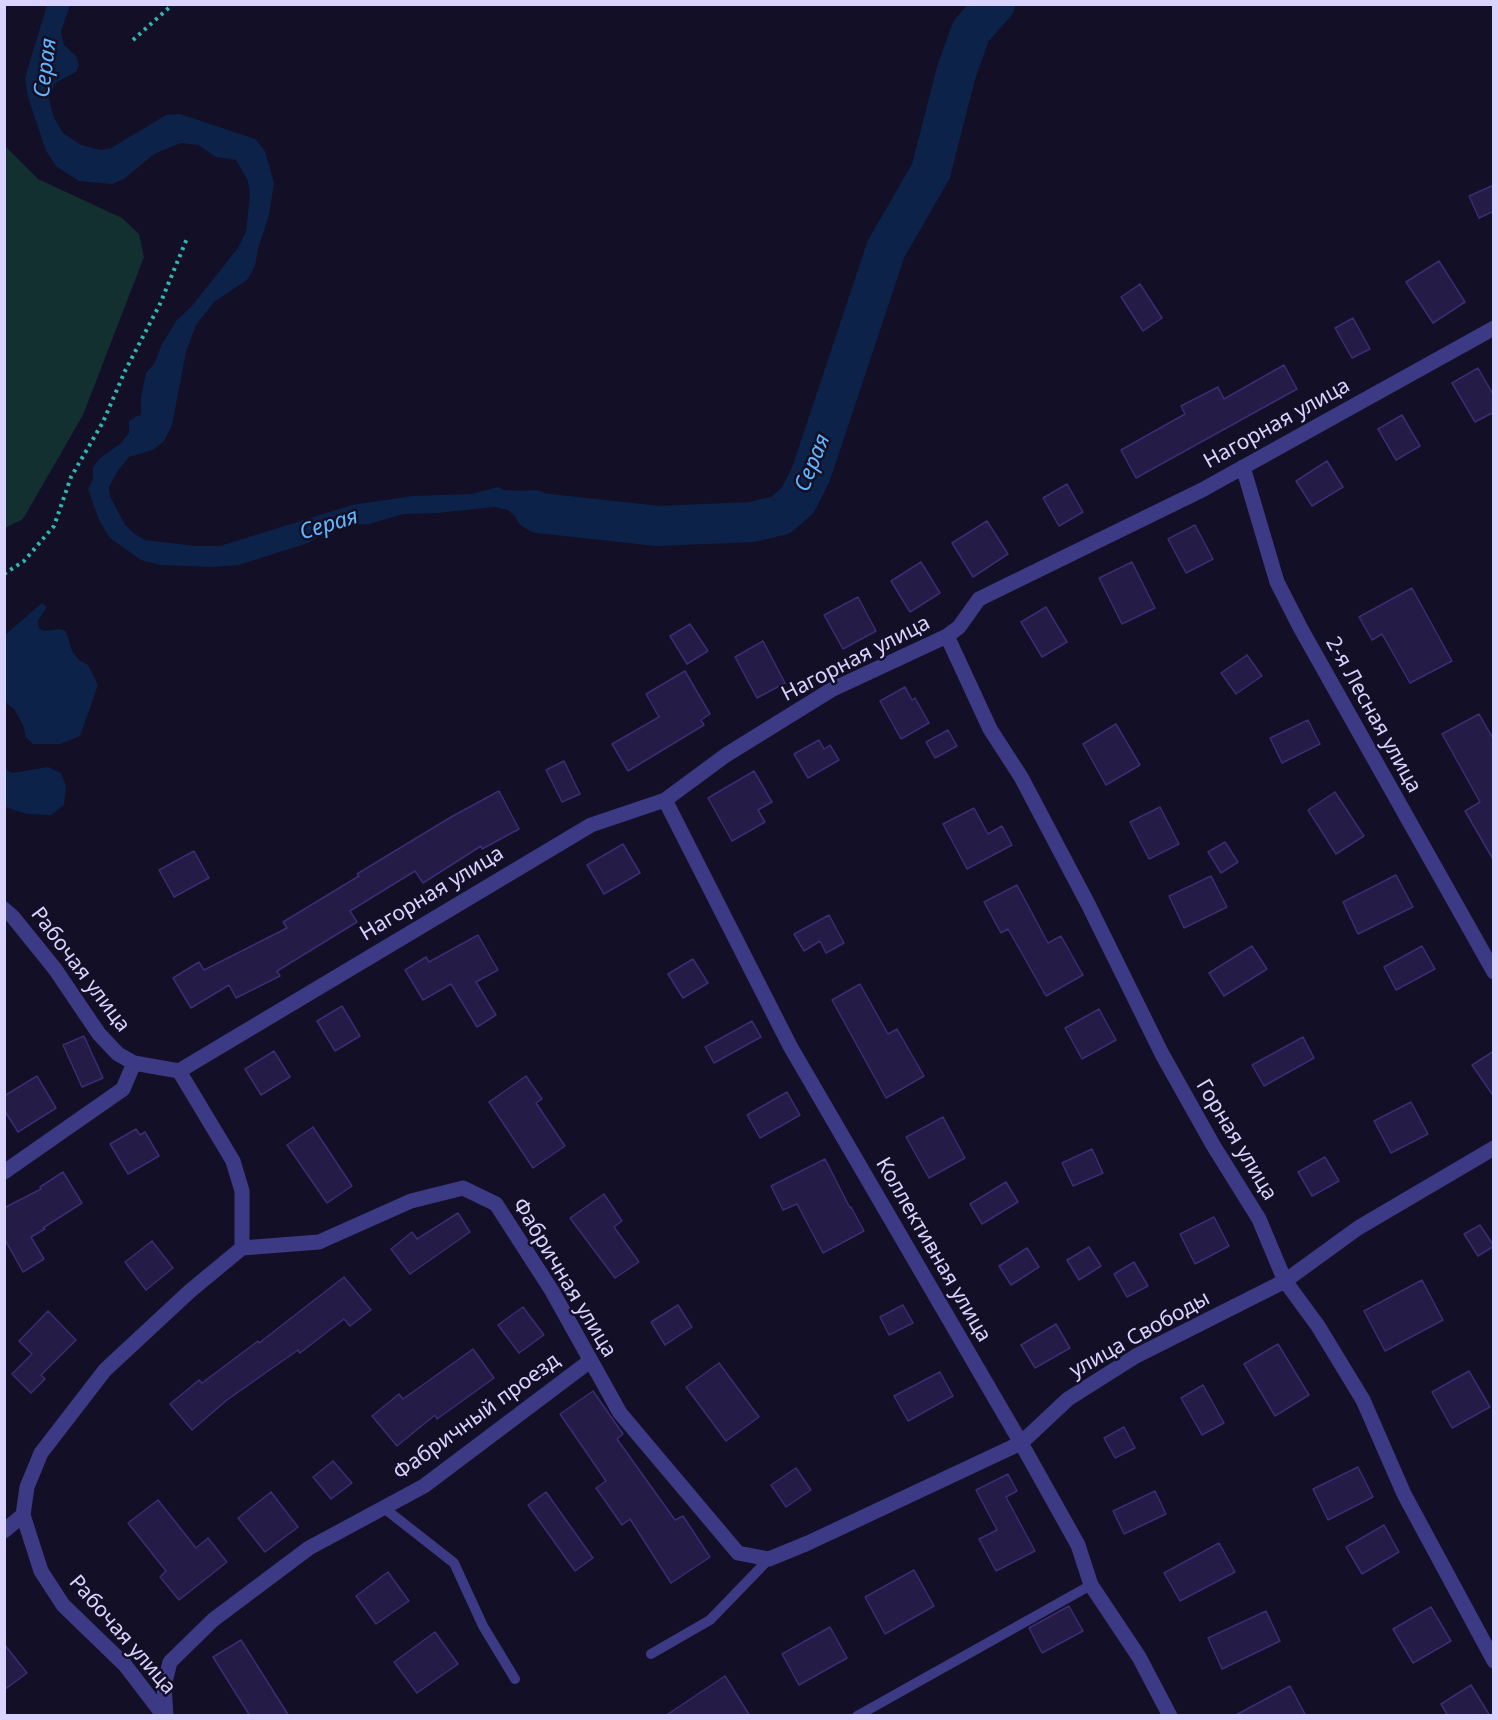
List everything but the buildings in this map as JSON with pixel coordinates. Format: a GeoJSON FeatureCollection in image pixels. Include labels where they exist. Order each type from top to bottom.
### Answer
{"type":"FeatureCollection","features":[{"type":"Feature","properties":{"kind":"street","name":"Нагорная улица"},"geometry":{"type":"LineString","coordinates":[[179,1071],[591,825],[665,800],[726,755],[831,690],[947,636],[959,627],[979,599],[1202,490],[1494,328]]}},
{"type":"Feature","properties":{"kind":"street","name":"2-я Лесная улица"},"geometry":{"type":"LineString","coordinates":[[1243,467],[1277,582],[1494,972]]}},
{"type":"Feature","properties":{"kind":"street","name":"Горная улица"},"geometry":{"type":"LineString","coordinates":[[947,636],[990,729],[1021,777],[1162,1054],[1213,1145],[1259,1219],[1286,1281],[1318,1326],[1363,1400],[1404,1494],[1494,1661]]}},
{"type":"Feature","properties":{"kind":"street","name":"Коллективная улица"},"geometry":{"type":"LineString","coordinates":[[665,800],[790,1046],[1021,1443],[1078,1545],[1091,1585],[1140,1657],[1170,1716]]}},
{"type":"Feature","properties":{"kind":"street","name":"Рабочая улица"},"geometry":{"type":"LineString","coordinates":[[4,909],[55,969],[99,1034],[118,1054],[134,1063],[179,1071]]}},
{"type":"Feature","properties":{"kind":"street"},"geometry":{"type":"LineString","coordinates":[[4,1172],[123,1089],[134,1063]]}},
{"type":"Feature","properties":{"kind":"street"},"geometry":{"type":"LineString","coordinates":[[4,1531],[23,1515],[27,1486],[41,1453],[105,1370],[190,1291],[242,1248],[242,1191],[232,1161],[179,1071]]}},
{"type":"Feature","properties":{"kind":"street","name":"улица Свободы"},"geometry":{"type":"LineString","coordinates":[[769,1559],[1021,1443],[1068,1399],[1136,1356],[1286,1281],[1358,1228],[1494,1148]]}},
{"type":"Feature","properties":{"kind":"street","name":"Фабричная улица"},"geometry":{"type":"LineString","coordinates":[[242,1248],[319,1242],[411,1201],[463,1188],[496,1204],[552,1291],[620,1413],[738,1553],[769,1559]]}},
{"type":"Feature","properties":{"kind":"street","name":"Фабричный проезд"},"geometry":{"type":"LineString","coordinates":[[165,1716],[164,1686],[170,1662],[213,1620],[309,1548],[424,1486],[590,1361]]}},
{"type":"Feature","properties":{"kind":"street","name":"Рабочая улица"},"geometry":{"type":"LineString","coordinates":[[23,1515],[41,1571],[63,1605],[125,1665],[165,1716]]}},
{"type":"Feature","properties":{"kind":"lane"},"geometry":{"type":"LineString","coordinates":[[384,1508],[454,1563],[483,1626],[515,1679]]}},
{"type":"Feature","properties":{"kind":"lane"},"geometry":{"type":"LineString","coordinates":[[651,1654],[710,1620],[769,1559]]}},
{"type":"Feature","properties":{"kind":"lane"},"geometry":{"type":"LineString","coordinates":[[857,1716],[1091,1585]]}},
{"type":"Feature","properties":{"kind":"path"},"geometry":{"type":"LineString","coordinates":[[133,40],[173,4]]}},
{"type":"Feature","properties":{"kind":"path"},"geometry":{"type":"LineString","coordinates":[[4,574],[24,561],[54,526],[71,477],[103,422],[125,371],[160,304],[188,236]]}},
{"type":"Feature","properties":{"kind":"green space"},"geometry":{"type":"Polygon","coordinates":[[[4,145],[38,179],[122,218],[139,234],[144,257],[83,415],[23,519],[5,528],[4,145]]]}},
{"type":"Feature","properties":{"kind":"water"},"geometry":{"type":"Polygon","coordinates":[[[47,5],[70,5],[61,32],[64,45],[76,56],[79,65],[76,72],[55,83],[49,99],[54,118],[63,133],[81,145],[101,150],[111,148],[166,115],[180,114],[255,139],[265,151],[274,183],[269,215],[255,266],[247,280],[214,302],[196,325],[186,352],[172,425],[164,441],[153,450],[129,457],[109,487],[110,496],[125,525],[145,540],[195,546],[220,546],[352,505],[412,496],[472,494],[498,487],[504,490],[531,491],[542,502],[555,505],[588,507],[588,526],[520,521],[508,510],[494,507],[403,514],[370,524],[348,525],[329,531],[308,543],[239,565],[213,567],[161,565],[141,560],[110,538],[99,520],[88,489],[93,479],[93,467],[100,458],[120,444],[129,433],[129,421],[141,415],[141,397],[146,373],[154,364],[162,344],[177,320],[191,307],[238,248],[246,231],[250,196],[248,181],[236,160],[216,157],[198,145],[181,143],[154,154],[124,179],[112,184],[79,181],[57,167],[46,151],[28,97],[25,78],[47,5]]]}},
{"type":"Feature","properties":{"kind":"water"},"geometry":{"type":"Polygon","coordinates":[[[42,603],[47,607],[38,620],[39,628],[44,631],[60,629],[66,631],[72,651],[79,660],[88,665],[98,685],[80,736],[60,744],[33,744],[26,737],[23,725],[14,709],[5,702],[5,635],[42,603]]]}},
{"type":"Feature","properties":{"kind":"water"},"geometry":{"type":"Polygon","coordinates":[[[48,767],[61,773],[66,786],[64,805],[51,815],[27,814],[5,807],[5,769],[12,773],[48,767]]]}},
{"type":"Feature","properties":{"kind":"waterway","name":"Серая"},"geometry":{"type":"LineString","coordinates":[[534,510],[539,513],[658,526],[752,522],[781,515],[798,500],[811,474],[886,249],[931,171],[956,73],[971,31],[995,4]]}}]}
